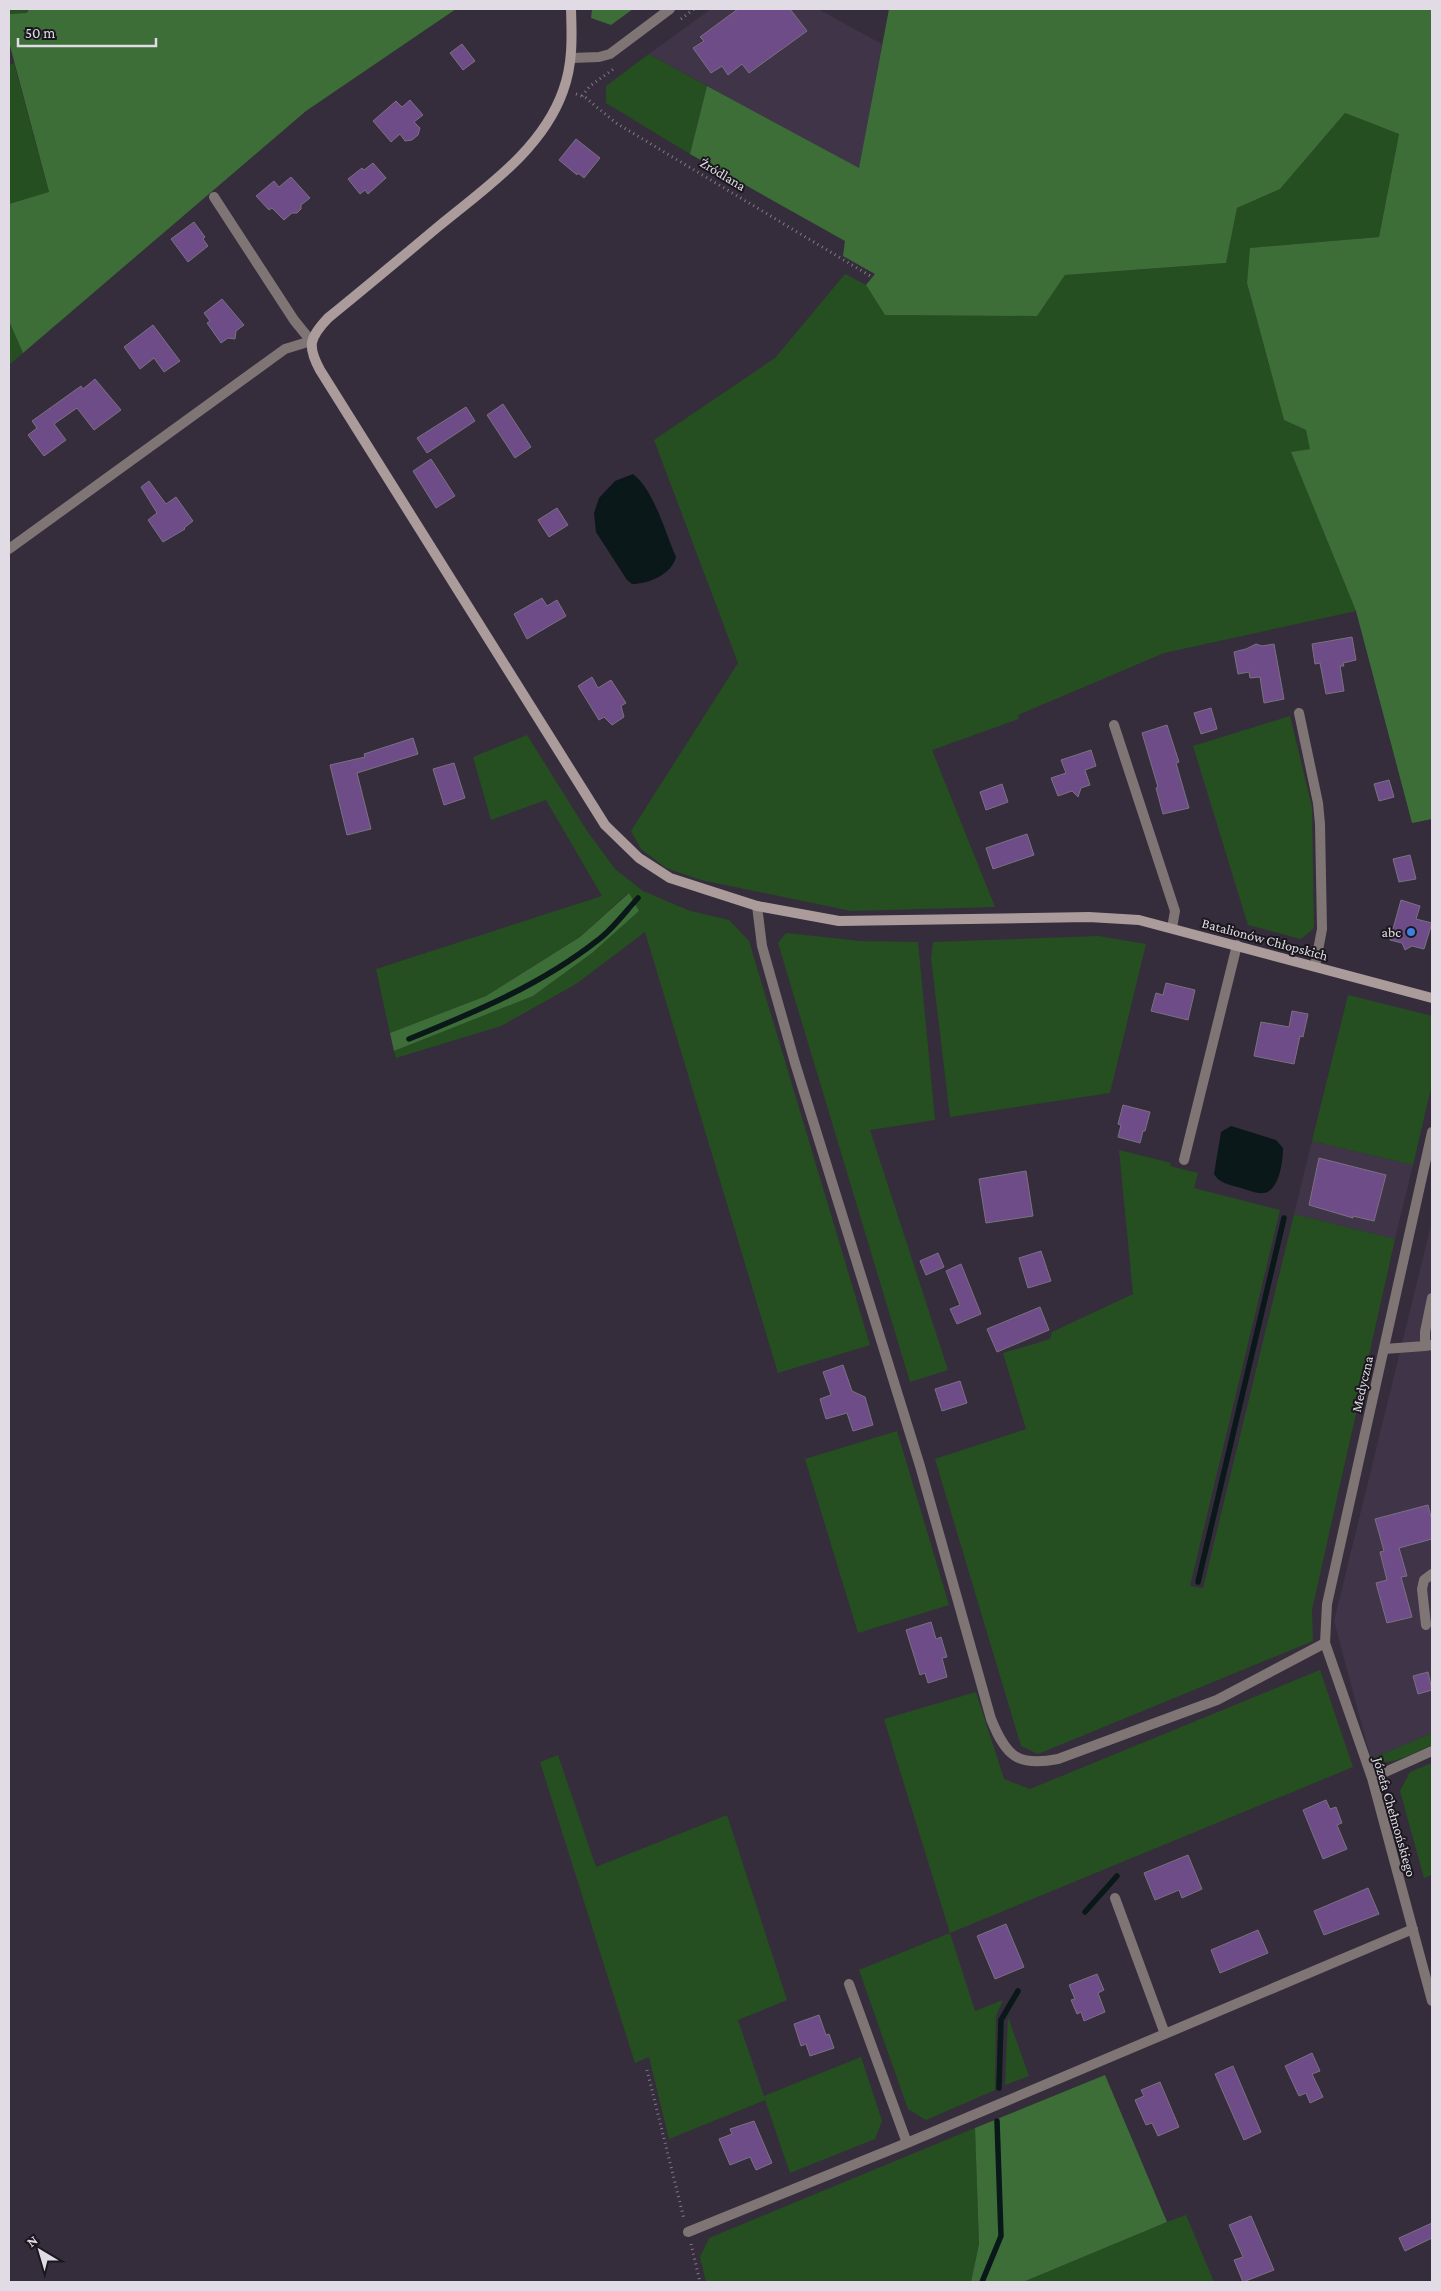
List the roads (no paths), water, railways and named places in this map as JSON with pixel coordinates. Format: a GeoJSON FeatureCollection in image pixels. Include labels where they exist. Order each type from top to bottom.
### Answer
{"type":"FeatureCollection","features":[{"type":"Feature","properties":{"kind":"street"},"geometry":{"type":"LineString","coordinates":[[9,549],[285,350],[311,341],[328,318],[496,179],[527,150],[546,125],[564,90],[573,45],[571,9]]}},
{"type":"Feature","properties":{"kind":"street"},"geometry":{"type":"LineString","coordinates":[[571,58],[599,57],[610,54],[670,9]]}},
{"type":"Feature","properties":{"kind":"street"},"geometry":{"type":"LineString","coordinates":[[214,197],[294,320],[311,341]]}},
{"type":"Feature","properties":{"kind":"street","name":"Batalionów Chłopskich"},"geometry":{"type":"LineString","coordinates":[[311,341],[311,349],[320,370],[605,825],[639,858],[670,878],[757,906],[840,921],[1090,917],[1139,920],[1432,998]]}},
{"type":"Feature","properties":{"kind":"street"},"geometry":{"type":"LineString","coordinates":[[1299,713],[1318,804],[1320,824],[1322,930],[1315,966]]}},
{"type":"Feature","properties":{"kind":"street"},"geometry":{"type":"LineString","coordinates":[[1114,725],[1175,911],[1172,928]]}},
{"type":"Feature","properties":{"kind":"street"},"geometry":{"type":"LineString","coordinates":[[757,906],[762,946],[795,1064],[912,1438],[966,1623],[991,1719],[1000,1741],[1016,1757],[1035,1763],[1058,1759],[1217,1700],[1325,1643]]}},
{"type":"Feature","properties":{"kind":"street"},"geometry":{"type":"LineString","coordinates":[[1184,1160],[1236,945]]}},
{"type":"Feature","properties":{"kind":"street","name":"Medyczna"},"geometry":{"type":"LineString","coordinates":[[1325,1643],[1327,1604],[1432,1132]]}},
{"type":"Feature","properties":{"kind":"street"},"geometry":{"type":"LineString","coordinates":[[1384,1349],[1429,1346],[1425,1332],[1432,1298]]}},
{"type":"Feature","properties":{"kind":"street"},"geometry":{"type":"LineString","coordinates":[[1426,1625],[1422,1589],[1424,1580],[1432,1574]]}},
{"type":"Feature","properties":{"kind":"street","name":"Józefa Chełmońskiego"},"geometry":{"type":"LineString","coordinates":[[1325,1643],[1372,1778],[1413,1929],[1429,1973],[1432,2001]]}},
{"type":"Feature","properties":{"kind":"street"},"geometry":{"type":"LineString","coordinates":[[1372,1778],[1432,1751]]}},
{"type":"Feature","properties":{"kind":"street"},"geometry":{"type":"LineString","coordinates":[[1115,1898],[1165,2034]]}},
{"type":"Feature","properties":{"kind":"street"},"geometry":{"type":"LineString","coordinates":[[688,2232],[907,2143],[1413,1929]]}},
{"type":"Feature","properties":{"kind":"street"},"geometry":{"type":"LineString","coordinates":[[849,1984],[907,2143]]}},
{"type":"Feature","properties":{"kind":"waterway"},"geometry":{"type":"LineString","coordinates":[[409,1039],[483,1008],[554,971],[603,936],[638,898]]}},
{"type":"Feature","properties":{"kind":"waterway"},"geometry":{"type":"LineString","coordinates":[[1198,1582],[1284,1218]]}},
{"type":"Feature","properties":{"kind":"waterway"},"geometry":{"type":"LineString","coordinates":[[1085,1912],[1117,1876]]}},
{"type":"Feature","properties":{"kind":"waterway"},"geometry":{"type":"LineString","coordinates":[[999,2088],[1001,2020],[1018,1991]]}},
{"type":"Feature","properties":{"kind":"waterway"},"geometry":{"type":"LineString","coordinates":[[982,2282],[1001,2236],[997,2121]]}},
{"type":"Feature","properties":{"kind":"place","name":"abc"},"geometry":{"type":"Point","coordinates":[1411,932]}}]}
